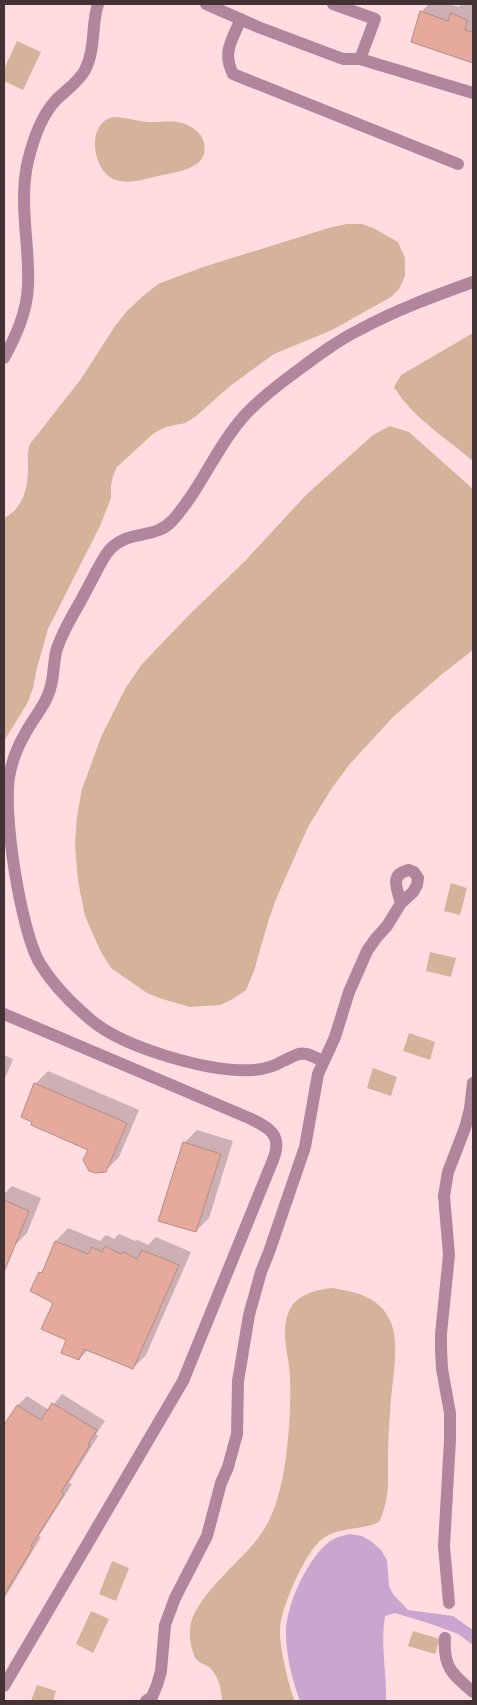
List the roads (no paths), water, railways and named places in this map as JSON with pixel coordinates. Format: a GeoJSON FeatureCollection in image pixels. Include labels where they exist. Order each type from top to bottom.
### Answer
{"type":"FeatureCollection","features":[{"type":"Feature","properties":{"kind":"street"},"geometry":{"type":"LineString","coordinates":[[4,358],[25,308],[28,288],[24,209],[27,164],[36,134],[49,108],[75,83],[86,68],[92,49],[94,19],[98,4]]}},
{"type":"Feature","properties":{"kind":"street"},"geometry":{"type":"LineString","coordinates":[[206,4],[343,58],[360,58],[473,93]]}},
{"type":"Feature","properties":{"kind":"street"},"geometry":{"type":"LineString","coordinates":[[333,4],[375,19],[360,58]]}},
{"type":"Feature","properties":{"kind":"street"},"geometry":{"type":"LineString","coordinates":[[240,19],[227,53],[228,64],[233,74],[458,164]]}},
{"type":"Feature","properties":{"kind":"street"},"geometry":{"type":"LineString","coordinates":[[323,1061],[307,1054],[295,1055],[272,1066],[254,1070],[211,1066],[182,1060],[132,1045],[114,1036],[74,1006],[40,964],[29,938],[21,907],[12,843],[8,809],[8,780],[19,745],[50,692],[56,653],[60,641],[92,579],[109,551],[126,538],[157,532],[169,524],[191,498],[220,450],[245,416],[277,386],[317,356],[357,330],[404,308],[473,282]]}},
{"type":"Feature","properties":{"kind":"street"},"geometry":{"type":"LineString","coordinates":[[146,1701],[152,1697],[159,1678],[165,1625],[175,1598],[207,1536],[221,1483],[228,1467],[237,1434],[236,1396],[240,1365],[254,1295],[305,1147],[314,1090],[323,1061],[335,1037],[349,992],[367,951],[387,926],[401,903]]}},
{"type":"Feature","properties":{"kind":"street"},"geometry":{"type":"LineString","coordinates":[[4,1014],[249,1118],[270,1130],[275,1136],[276,1152],[183,1381],[4,1686]]}},
{"type":"Feature","properties":{"kind":"street"},"geometry":{"type":"LineString","coordinates":[[449,1603],[444,1546],[450,1413],[442,1369],[441,1348],[449,1255],[444,1196],[448,1172],[465,1128],[470,1109],[473,1083]]}},
{"type":"Feature","properties":{"kind":"street"},"geometry":{"type":"LineString","coordinates":[[445,1638],[446,1663],[453,1675],[473,1692]]}}]}
